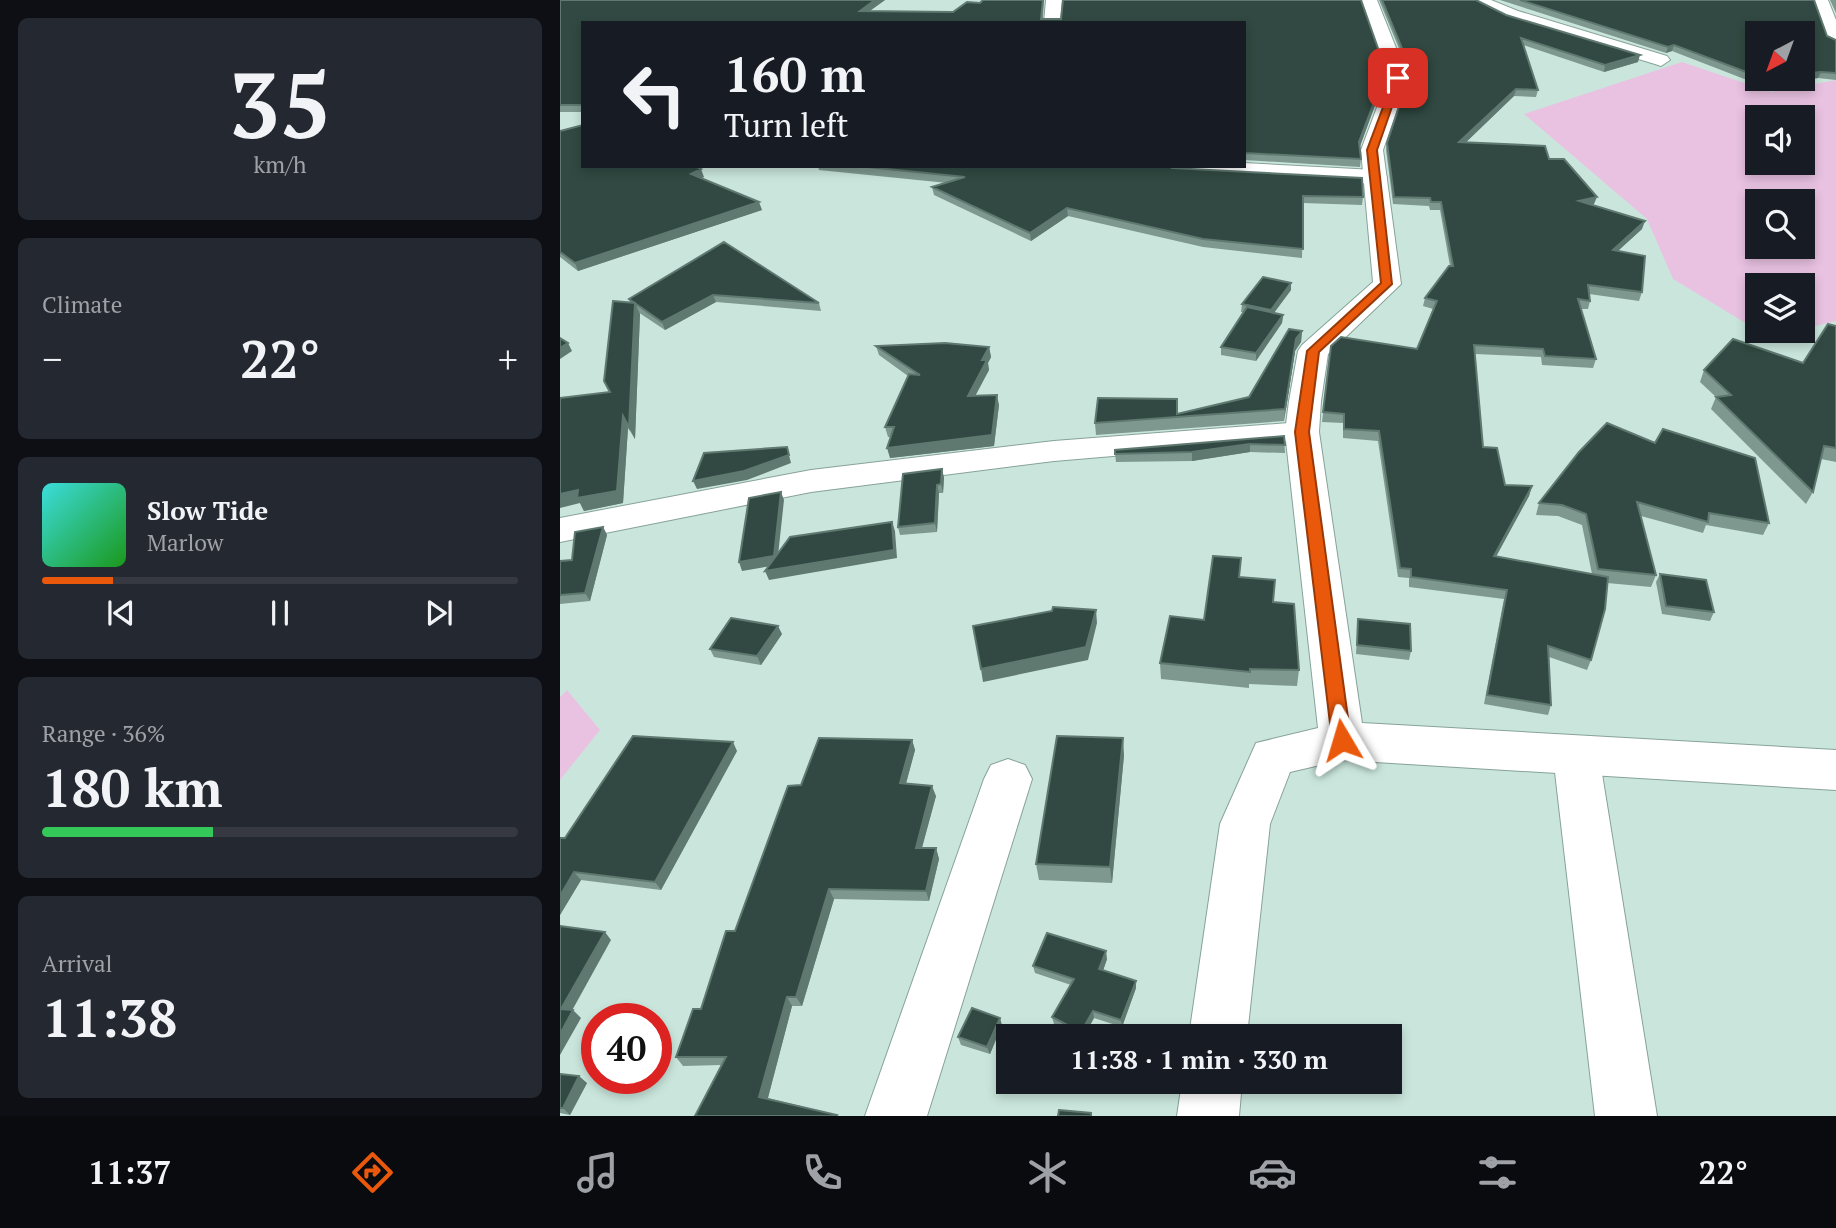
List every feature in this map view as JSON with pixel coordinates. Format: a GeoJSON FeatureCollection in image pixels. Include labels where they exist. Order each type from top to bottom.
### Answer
{"type":"FeatureCollection","features":[{"type":"Feature","properties":{"kind":"street"},"geometry":{"type":"LineString","coordinates":[[1052,21],[1054,0]]}},
{"type":"Feature","properties":{"kind":"street"},"geometry":{"type":"LineString","coordinates":[[1342,740],[1302,432],[1313,351],[1387,284],[1372,150],[1398,78],[1369,0]]}},
{"type":"Feature","properties":{"kind":"street"},"geometry":{"type":"LineString","coordinates":[[1476,0],[1512,15],[1661,60]]}},
{"type":"Feature","properties":{"kind":"street"},"geometry":{"type":"LineString","coordinates":[[1820,0],[1836,42]]}},
{"type":"Feature","properties":{"kind":"street"},"geometry":{"type":"LineString","coordinates":[[1209,168],[1375,177]]}},
{"type":"Feature","properties":{"kind":"street"},"geometry":{"type":"LineString","coordinates":[[560,530],[811,481],[1054,451],[1302,432]]}},
{"type":"Feature","properties":{"kind":"street"},"geometry":{"type":"LineString","coordinates":[[1220,1024],[1245,824],[1272,757],[1342,740],[1836,770]]}},
{"type":"Feature","properties":{"kind":"street"},"geometry":{"type":"LineString","coordinates":[[1576,755],[1626,1116]]}},
{"type":"Feature","properties":{"kind":"street"},"geometry":{"type":"LineString","coordinates":[[897,1116],[1008,779]]}},
{"type":"Feature","properties":{"kind":"street"},"geometry":{"type":"LineString","coordinates":[[1208,1116],[1211,1094]]}},
{"type":"Feature","properties":{"kind":"shaded area"},"geometry":{"type":"Polygon","coordinates":[[[1682,62],[1745,83],[1745,91],[1815,91],[1815,84],[1836,80],[1836,321],[1815,326],[1815,273],[1745,273],[1745,323],[1673,279],[1647,219],[1524,114],[1682,62]]]}},
{"type":"Feature","properties":{"kind":"shaded area"},"geometry":{"type":"Polygon","coordinates":[[[567,690],[600,730],[560,780],[560,697],[567,690]]]}},
{"type":"Feature","properties":{"kind":"building"},"geometry":{"type":"Polygon","coordinates":[[[560,0],[875,0],[860,11],[953,12],[967,2],[1043,0],[1041,19],[1061,19],[1063,0],[1361,0],[1386,71],[1359,142],[1361,159],[1246,153],[1246,21],[581,21],[581,105],[560,105],[560,0]]]}},
{"type":"Feature","properties":{"kind":"building"},"geometry":{"type":"Polygon","coordinates":[[[1382,0],[1476,0],[1506,15],[1640,55],[1605,65],[1521,38],[1538,90],[1516,89],[1459,142],[1545,146],[1549,159],[1564,159],[1597,197],[1579,201],[1645,221],[1613,250],[1645,256],[1642,292],[1588,285],[1590,301],[1578,299],[1596,359],[1545,356],[1543,349],[1474,345],[1483,447],[1497,448],[1505,485],[1532,486],[1494,556],[1608,577],[1605,609],[1591,660],[1548,646],[1551,705],[1487,695],[1507,590],[1411,577],[1411,569],[1400,568],[1379,431],[1344,429],[1344,414],[1323,412],[1331,346],[1341,337],[1417,349],[1437,301],[1425,298],[1449,266],[1453,266],[1441,202],[1431,202],[1430,198],[1394,197],[1387,143],[1411,70],[1382,0]]]}},
{"type":"Feature","properties":{"kind":"building"},"geometry":{"type":"Polygon","coordinates":[[[1520,0],[1814,0],[1827,36],[1836,40],[1836,73],[1815,73],[1815,21],[1745,21],[1745,72],[1674,45],[1668,47],[1520,0]]]}},
{"type":"Feature","properties":{"kind":"building"},"geometry":{"type":"Polygon","coordinates":[[[581,126],[581,168],[699,168],[701,169],[691,174],[759,202],[575,263],[560,252],[560,131],[581,126]]]}},
{"type":"Feature","properties":{"kind":"building"},"geometry":{"type":"Polygon","coordinates":[[[877,168],[1172,168],[1362,178],[1363,197],[1303,196],[1303,249],[1203,239],[1067,208],[1030,233],[932,187],[965,177],[877,168]]]}},
{"type":"Feature","properties":{"kind":"building"},"geometry":{"type":"Polygon","coordinates":[[[724,242],[819,303],[713,295],[662,322],[629,299],[724,242]]]}},
{"type":"Feature","properties":{"kind":"building"},"geometry":{"type":"Polygon","coordinates":[[[1263,277],[1291,283],[1271,310],[1242,304],[1263,277]]]}},
{"type":"Feature","properties":{"kind":"building"},"geometry":{"type":"Polygon","coordinates":[[[613,301],[635,303],[629,427],[623,416],[617,491],[577,498],[578,490],[560,494],[560,398],[610,392],[604,381],[613,301]]]}},
{"type":"Feature","properties":{"kind":"building"},"geometry":{"type":"Polygon","coordinates":[[[1247,307],[1283,315],[1256,353],[1221,347],[1247,307]]]}},
{"type":"Feature","properties":{"kind":"building"},"geometry":{"type":"Polygon","coordinates":[[[1828,324],[1836,326],[1836,448],[1824,446],[1813,492],[1716,397],[1731,395],[1704,370],[1733,339],[1803,363],[1828,324]]]}},
{"type":"Feature","properties":{"kind":"building"},"geometry":{"type":"Polygon","coordinates":[[[1289,329],[1302,331],[1296,339],[1285,409],[1095,423],[1098,398],[1177,399],[1177,414],[1249,397],[1289,329]]]}},
{"type":"Feature","properties":{"kind":"building"},"geometry":{"type":"Polygon","coordinates":[[[560,338],[568,343],[560,348],[560,338]]]}},
{"type":"Feature","properties":{"kind":"building"},"geometry":{"type":"Polygon","coordinates":[[[945,343],[989,347],[982,360],[987,360],[968,396],[997,395],[992,435],[887,448],[894,427],[885,427],[909,374],[920,375],[876,346],[945,343]]]}},
{"type":"Feature","properties":{"kind":"building"},"geometry":{"type":"Polygon","coordinates":[[[1607,423],[1655,443],[1663,429],[1755,458],[1769,523],[1709,513],[1708,522],[1637,502],[1656,575],[1598,569],[1586,514],[1562,505],[1539,503],[1579,452],[1607,423]]]}},
{"type":"Feature","properties":{"kind":"building"},"geometry":{"type":"Polygon","coordinates":[[[1284,436],[1285,445],[1250,444],[1192,452],[1115,454],[1115,450],[1284,436]]]}},
{"type":"Feature","properties":{"kind":"building"},"geometry":{"type":"Polygon","coordinates":[[[787,447],[789,455],[744,471],[693,481],[704,453],[787,447]]]}},
{"type":"Feature","properties":{"kind":"building"},"geometry":{"type":"Polygon","coordinates":[[[942,469],[941,484],[937,485],[935,523],[898,527],[903,474],[942,469]]]}},
{"type":"Feature","properties":{"kind":"building"},"geometry":{"type":"Polygon","coordinates":[[[781,492],[774,556],[739,562],[749,498],[781,492]]]}},
{"type":"Feature","properties":{"kind":"building"},"geometry":{"type":"Polygon","coordinates":[[[892,522],[894,550],[765,571],[790,537],[892,522]]]}},
{"type":"Feature","properties":{"kind":"building"},"geometry":{"type":"Polygon","coordinates":[[[603,527],[585,593],[560,595],[560,561],[572,560],[575,532],[603,527]]]}},
{"type":"Feature","properties":{"kind":"building"},"geometry":{"type":"Polygon","coordinates":[[[1213,556],[1241,558],[1239,577],[1275,580],[1273,602],[1294,604],[1299,670],[1250,669],[1250,672],[1160,663],[1170,616],[1204,620],[1213,556]]]}},
{"type":"Feature","properties":{"kind":"building"},"geometry":{"type":"Polygon","coordinates":[[[1660,574],[1706,580],[1714,612],[1666,606],[1660,574]]]}},
{"type":"Feature","properties":{"kind":"building"},"geometry":{"type":"Polygon","coordinates":[[[1053,607],[1096,610],[1086,647],[981,669],[973,626],[1052,611],[1053,607]]]}},
{"type":"Feature","properties":{"kind":"building"},"geometry":{"type":"Polygon","coordinates":[[[731,618],[778,626],[757,656],[710,649],[731,618]]]}},
{"type":"Feature","properties":{"kind":"building"},"geometry":{"type":"Polygon","coordinates":[[[1358,619],[1410,624],[1411,651],[1357,645],[1358,619]]]}},
{"type":"Feature","properties":{"kind":"building"},"geometry":{"type":"Polygon","coordinates":[[[633,736],[733,742],[655,882],[574,872],[560,896],[560,838],[565,838],[633,736]]]}},
{"type":"Feature","properties":{"kind":"building"},"geometry":{"type":"Polygon","coordinates":[[[1057,736],[1123,738],[1110,867],[1036,864],[1057,736]]]}},
{"type":"Feature","properties":{"kind":"building"},"geometry":{"type":"Polygon","coordinates":[[[819,738],[912,740],[900,783],[932,786],[916,848],[936,848],[926,891],[829,889],[796,997],[787,997],[759,1097],[836,1116],[695,1116],[726,1057],[676,1057],[693,1009],[701,1009],[726,931],[735,931],[788,786],[801,785],[819,738]]]}},
{"type":"Feature","properties":{"kind":"building"},"geometry":{"type":"Polygon","coordinates":[[[560,926],[605,932],[561,1009],[573,1010],[560,1034],[560,926]]]}},
{"type":"Feature","properties":{"kind":"building"},"geometry":{"type":"Polygon","coordinates":[[[1047,933],[1106,951],[1099,969],[1136,981],[1121,1020],[1093,1011],[1086,1024],[1066,1024],[1052,1017],[1074,979],[1033,966],[1047,933]]]}},
{"type":"Feature","properties":{"kind":"building"},"geometry":{"type":"Polygon","coordinates":[[[972,1008],[1000,1018],[987,1047],[958,1037],[972,1008]]]}},
{"type":"Feature","properties":{"kind":"building"},"geometry":{"type":"Polygon","coordinates":[[[560,1074],[579,1076],[563,1108],[560,1108],[560,1074]]]}},
{"type":"Feature","properties":{"kind":"building"},"geometry":{"type":"Polygon","coordinates":[[[1059,1110],[1091,1113],[1091,1116],[1058,1116],[1059,1110]]]}},
{"type":"Feature","properties":{"kind":"route"},"geometry":{"type":"LineString","coordinates":[[1342,740],[1302,432],[1313,351],[1387,284],[1372,150],[1398,78]]}}]}
